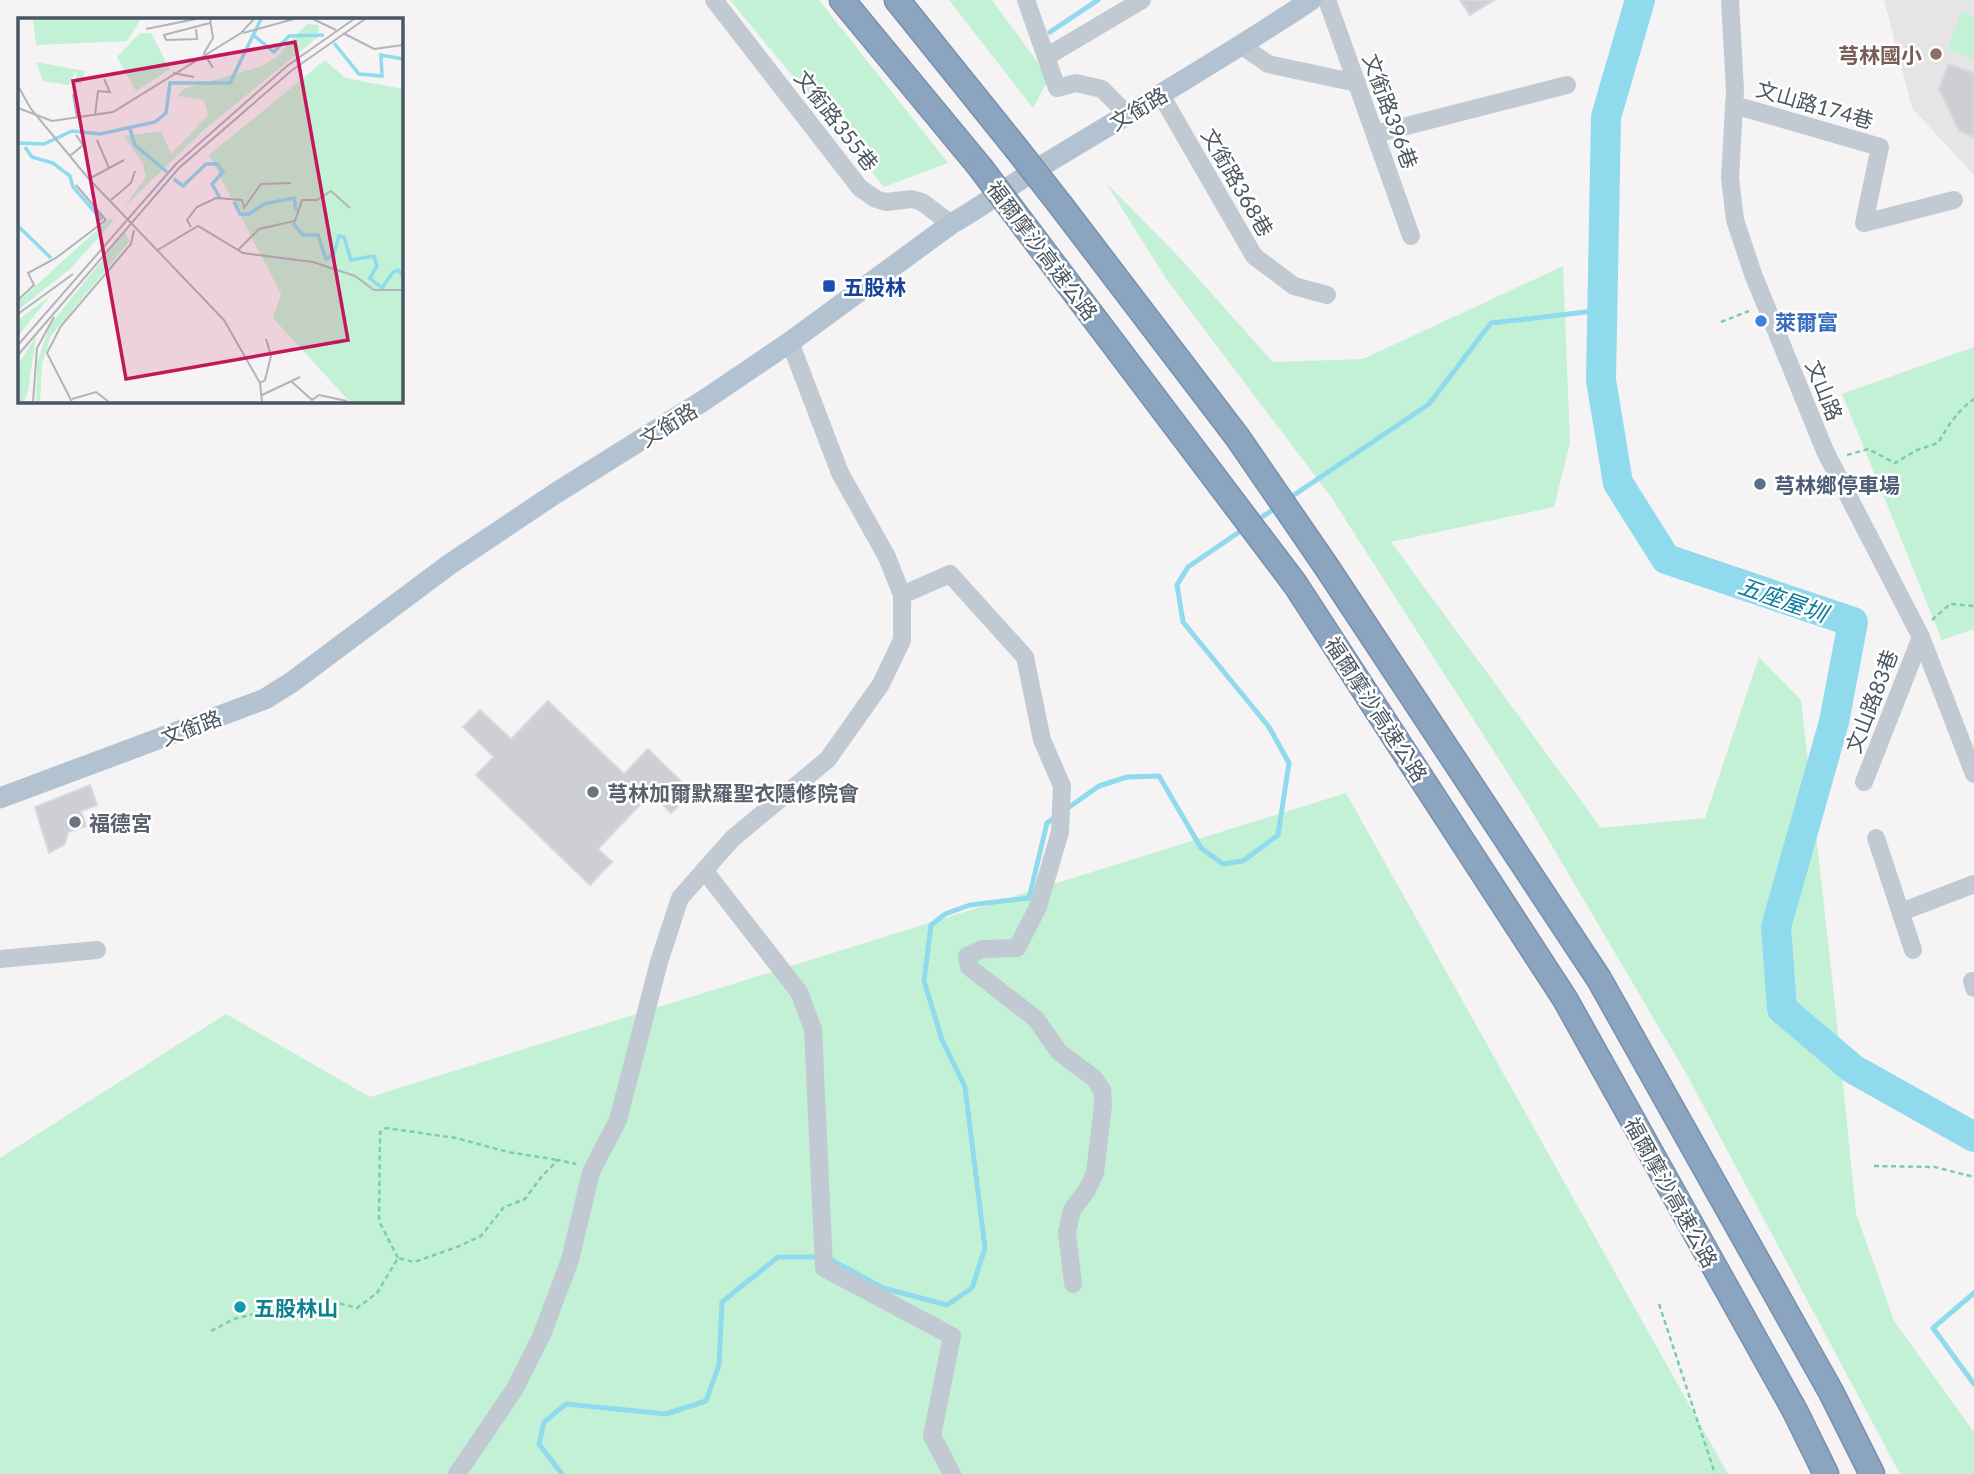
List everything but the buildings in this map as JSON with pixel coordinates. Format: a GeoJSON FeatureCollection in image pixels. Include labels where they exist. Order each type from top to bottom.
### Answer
{"type":"FeatureCollection","features":[{"type":"Feature","properties":{"kind":"highway","name":"福爾摩沙高速公路"},"geometry":{"type":"LineString","coordinates":[[842,0],[981,167],[1296,584],[1565,999],[1795,1411],[1826,1474]]}},
{"type":"Feature","properties":{"kind":"highway","name":"福爾摩沙高速公路"},"geometry":{"type":"LineString","coordinates":[[897,0],[1062,207],[1238,438],[1326,566],[1599,979],[1831,1392],[1872,1474]]}},
{"type":"Feature","properties":{"kind":"main road","name":"文銜路"},"geometry":{"type":"LineString","coordinates":[[0,798],[265,699],[331,654],[450,564],[556,493],[703,401],[790,342],[950,225],[1311,0]]}},
{"type":"Feature","properties":{"kind":"street","name":"文銜路355巷"},"geometry":{"type":"LineString","coordinates":[[714,0],[860,188],[886,202],[912,199],[922,202],[950,225]]}},
{"type":"Feature","properties":{"kind":"street"},"geometry":{"type":"LineString","coordinates":[[1026,0],[1057,88],[1076,83],[1102,89],[1128,115]]}},
{"type":"Feature","properties":{"kind":"street"},"geometry":{"type":"LineString","coordinates":[[1046,57],[1142,0]]}},
{"type":"Feature","properties":{"kind":"street","name":"文銜路396巷"},"geometry":{"type":"LineString","coordinates":[[1327,0],[1411,236]]}},
{"type":"Feature","properties":{"kind":"street","name":"文山路"},"geometry":{"type":"LineString","coordinates":[[1730,0],[1734,105],[1730,178],[1734,220],[1765,305],[1829,460],[1921,637],[1974,774]]}},
{"type":"Feature","properties":{"kind":"street"},"geometry":{"type":"LineString","coordinates":[[1241,45],[1268,64],[1357,83]]}},
{"type":"Feature","properties":{"kind":"street"},"geometry":{"type":"LineString","coordinates":[[1375,134],[1567,85]]}},
{"type":"Feature","properties":{"kind":"street","name":"文銜路368巷"},"geometry":{"type":"LineString","coordinates":[[1161,95],[1254,256],[1294,286],[1327,295]]}},
{"type":"Feature","properties":{"kind":"street","name":"文山路174巷"},"geometry":{"type":"LineString","coordinates":[[1734,105],[1880,146],[1864,223],[1954,200]]}},
{"type":"Feature","properties":{"kind":"street"},"geometry":{"type":"LineString","coordinates":[[457,1474],[514,1390],[541,1337],[570,1260],[591,1172],[618,1120],[659,962],[680,898],[732,839],[828,759],[881,684],[902,640],[902,595],[887,557],[840,473],[790,342]]}},
{"type":"Feature","properties":{"kind":"street"},"geometry":{"type":"LineString","coordinates":[[902,595],[950,574],[1025,657],[1042,740],[1062,786],[1060,832],[1038,907],[1017,948],[982,949],[967,956],[969,967],[1036,1019],[1059,1052],[1094,1077],[1102,1090],[1096,1173],[1072,1210],[1067,1232],[1073,1284]]}},
{"type":"Feature","properties":{"kind":"street","name":"文山路83巷"},"geometry":{"type":"LineString","coordinates":[[1864,782],[1921,637]]}},
{"type":"Feature","properties":{"kind":"street"},"geometry":{"type":"LineString","coordinates":[[1876,838],[1913,950]]}},
{"type":"Feature","properties":{"kind":"street"},"geometry":{"type":"LineString","coordinates":[[704,870],[799,992],[813,1029],[824,1268],[952,1336],[932,1436],[952,1474]]}},
{"type":"Feature","properties":{"kind":"street"},"geometry":{"type":"LineString","coordinates":[[1901,912],[1974,884]]}},
{"type":"Feature","properties":{"kind":"street"},"geometry":{"type":"LineString","coordinates":[[0,959],[97,950]]}},
{"type":"Feature","properties":{"kind":"path"},"geometry":{"type":"LineString","coordinates":[[1721,322],[1765,305]]}},
{"type":"Feature","properties":{"kind":"path"},"geometry":{"type":"LineString","coordinates":[[1829,460],[1868,449],[1895,463],[1917,450],[1938,443],[1948,424],[1974,399]]}},
{"type":"Feature","properties":{"kind":"path"},"geometry":{"type":"LineString","coordinates":[[1921,637],[1928,623],[1950,604],[1974,606]]}},
{"type":"Feature","properties":{"kind":"path"},"geometry":{"type":"LineString","coordinates":[[558,1160],[525,1199],[505,1207],[481,1236],[414,1262],[398,1258],[379,1221],[380,1132],[386,1128],[456,1138],[508,1152],[558,1160],[572,1163],[591,1172]]}},
{"type":"Feature","properties":{"kind":"path"},"geometry":{"type":"LineString","coordinates":[[1874,1166],[1936,1167],[1974,1177]]}},
{"type":"Feature","properties":{"kind":"path"},"geometry":{"type":"LineString","coordinates":[[211,1331],[233,1319],[282,1308],[307,1314],[320,1312],[338,1303],[357,1308],[377,1293],[398,1258]]}},
{"type":"Feature","properties":{"kind":"path"},"geometry":{"type":"LineString","coordinates":[[1659,1304],[1715,1474]]}},
{"type":"Feature","properties":{"kind":"shaded area","name":"芎林國小"},"geometry":{"type":"Polygon","coordinates":[[[1884,0],[1974,0],[1974,175],[1912,108],[1884,0]]]}},
{"type":"Feature","properties":{"kind":"green space"},"geometry":{"type":"Polygon","coordinates":[[[730,0],[819,0],[948,163],[884,187],[730,0]]]}},
{"type":"Feature","properties":{"kind":"green space"},"geometry":{"type":"Polygon","coordinates":[[[949,0],[992,0],[1049,78],[1033,108],[949,0]]]}},
{"type":"Feature","properties":{"kind":"green space"},"geometry":{"type":"Polygon","coordinates":[[[1962,11],[1974,16],[1974,59],[1948,49],[1962,11]]]}},
{"type":"Feature","properties":{"kind":"green space"},"geometry":{"type":"Polygon","coordinates":[[[1106,183],[1179,257],[1273,362],[1363,359],[1563,266],[1570,443],[1554,507],[1391,542],[1601,828],[1705,818],[1759,657],[1801,700],[1856,1213],[1894,1321],[1974,1432],[1974,1474],[1900,1474],[1687,1075],[1525,800],[1331,497],[1167,280],[1106,183]]]}},
{"type":"Feature","properties":{"kind":"green space"},"geometry":{"type":"Polygon","coordinates":[[[1974,347],[1974,629],[1942,640],[1842,394],[1974,347]]]}},
{"type":"Feature","properties":{"kind":"green space"},"geometry":{"type":"Polygon","coordinates":[[[1346,793],[1728,1474],[0,1474],[0,1158],[226,1014],[370,1097],[1346,793]]]}},
{"type":"Feature","properties":{"kind":"waterway"},"geometry":{"type":"LineString","coordinates":[[1050,32],[1098,0]]}},
{"type":"Feature","properties":{"kind":"waterway","name":"五座屋圳"},"geometry":{"type":"LineString","coordinates":[[1640,0],[1606,117],[1601,380],[1618,483],[1666,559],[1853,622],[1834,722],[1776,927],[1782,1009],[1853,1069],[1974,1137]]}},
{"type":"Feature","properties":{"kind":"waterway"},"geometry":{"type":"LineString","coordinates":[[1288,499],[1429,404],[1491,323],[1603,310]]}},
{"type":"Feature","properties":{"kind":"waterway"},"geometry":{"type":"LineString","coordinates":[[1256,521],[1277,507]]}},
{"type":"Feature","properties":{"kind":"waterway"},"geometry":{"type":"LineString","coordinates":[[1065,810],[1099,786],[1127,777],[1159,776],[1201,848],[1223,864],[1243,861],[1278,835],[1289,763],[1269,727],[1183,622],[1177,585],[1188,567],[1245,528]]}},
{"type":"Feature","properties":{"kind":"waterway"},"geometry":{"type":"LineString","coordinates":[[562,1474],[539,1444],[544,1422],[566,1404],[666,1414],[706,1401],[719,1365],[722,1302],[778,1257],[826,1257],[883,1288],[947,1305],[972,1288],[985,1248],[965,1087],[942,1040],[924,981],[931,925],[945,914],[970,905],[1029,898],[1047,823],[1057,816]]}},
{"type":"Feature","properties":{"kind":"waterway"},"geometry":{"type":"LineString","coordinates":[[1974,1293],[1933,1328],[1974,1384]]}},
{"type":"Feature","properties":{"kind":"place","name":"芎林國小"},"geometry":{"type":"Point","coordinates":[1936,54]}},
{"type":"Feature","properties":{"kind":"place","name":"五股林"},"geometry":{"type":"Point","coordinates":[829,286]}},
{"type":"Feature","properties":{"kind":"place","name":"萊爾富"},"geometry":{"type":"Point","coordinates":[1761,321]}},
{"type":"Feature","properties":{"kind":"place","name":"芎林鄉停車場"},"geometry":{"type":"Point","coordinates":[1760,484]}},
{"type":"Feature","properties":{"kind":"place","name":"芎林加爾默羅聖衣隱修院會"},"geometry":{"type":"Point","coordinates":[593,792]}},
{"type":"Feature","properties":{"kind":"place","name":"福德宮"},"geometry":{"type":"Point","coordinates":[75,822]}},
{"type":"Feature","properties":{"kind":"place","name":"五股林山"},"geometry":{"type":"Point","coordinates":[240,1307]}}]}
